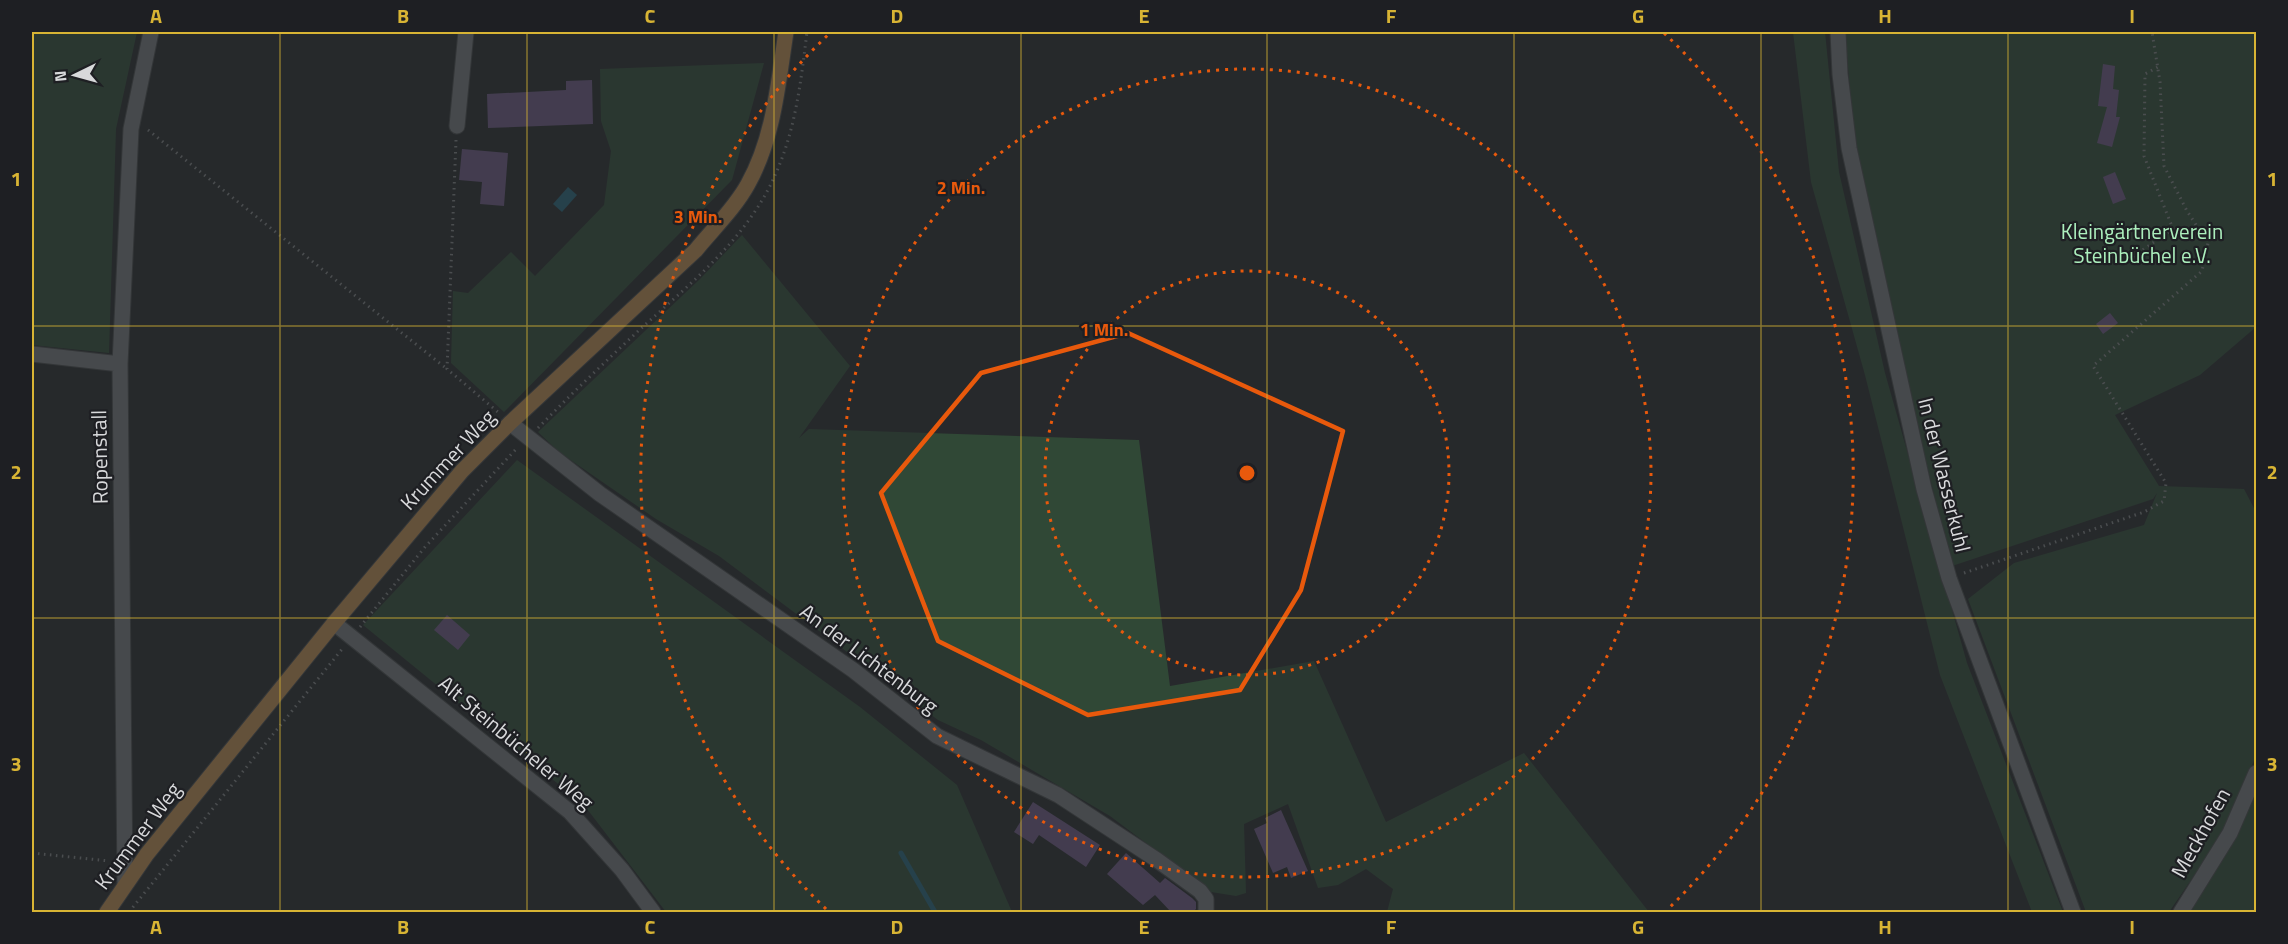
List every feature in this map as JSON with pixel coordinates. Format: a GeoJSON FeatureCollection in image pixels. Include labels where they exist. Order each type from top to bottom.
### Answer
{"type":"FeatureCollection","features":[{"type":"Feature","properties":{"kind":"main road","name":"Krummer Weg"},"geometry":{"type":"LineString","coordinates":[[107,912],[125,884],[334,623],[462,471],[510,423],[696,250],[747,187],[769,131],[779,88],[786,32]]}},
{"type":"Feature","properties":{"kind":"street","name":"Ropenstall"},"geometry":{"type":"LineString","coordinates":[[125,884],[120,364],[131,129],[151,32]]}},
{"type":"Feature","properties":{"kind":"street"},"geometry":{"type":"LineString","coordinates":[[457,126],[466,32]]}},
{"type":"Feature","properties":{"kind":"street","name":"In der Wasserkuhl"},"geometry":{"type":"LineString","coordinates":[[1838,32],[1840,74],[1849,148],[1906,416],[1949,578],[2073,912]]}},
{"type":"Feature","properties":{"kind":"street"},"geometry":{"type":"LineString","coordinates":[[32,354],[120,364]]}},
{"type":"Feature","properties":{"kind":"street","name":"An der Lichtenburg"},"geometry":{"type":"LineString","coordinates":[[510,423],[600,494],[853,670],[937,736],[1058,795],[1149,854],[1200,891],[1206,899],[1206,912]]}},
{"type":"Feature","properties":{"kind":"street","name":"Alt Steinbücheler Weg"},"geometry":{"type":"LineString","coordinates":[[334,623],[570,812],[622,870],[653,912]]}},
{"type":"Feature","properties":{"kind":"street","name":"Meckhofen"},"geometry":{"type":"LineString","coordinates":[[2181,912],[2230,833],[2256,773]]}},
{"type":"Feature","properties":{"kind":"path"},"geometry":{"type":"LineString","coordinates":[[129,912],[425,547],[573,392],[698,276],[747,222],[775,176],[788,143],[807,32]]}},
{"type":"Feature","properties":{"kind":"path"},"geometry":{"type":"LineString","coordinates":[[1949,578],[2144,512],[2164,501],[2166,483],[2093,366],[2202,271],[2208,243],[2187,211],[2164,166],[2158,67],[2152,32]]}},
{"type":"Feature","properties":{"kind":"path"},"geometry":{"type":"LineString","coordinates":[[2128,260],[2173,229],[2144,156],[2145,74],[2158,67]]}},
{"type":"Feature","properties":{"kind":"path"},"geometry":{"type":"LineString","coordinates":[[447,369],[457,126]]}},
{"type":"Feature","properties":{"kind":"path"},"geometry":{"type":"LineString","coordinates":[[131,129],[147,130],[447,369],[510,423]]}},
{"type":"Feature","properties":{"kind":"path"},"geometry":{"type":"LineString","coordinates":[[32,853],[125,863]]}},
{"type":"Feature","properties":{"kind":"highlighted area"},"geometry":{"type":"Polygon","coordinates":[[[1128,333],[1343,431],[1301,590],[1240,690],[1088,715],[938,641],[881,493],[981,373],[1128,333]]]}},
{"type":"Feature","properties":{"kind":"green space"},"geometry":{"type":"Polygon","coordinates":[[[32,32],[137,32],[116,129],[109,353],[32,345],[32,32]]]}},
{"type":"Feature","properties":{"kind":"green space"},"geometry":{"type":"Polygon","coordinates":[[[1793,32],[1825,32],[1839,172],[1885,373],[1967,663],[2063,912],[2032,912],[1940,675],[1865,375],[1811,182],[1793,32]]]}},
{"type":"Feature","properties":{"kind":"green space","name":"Kleingärtnerverein Steinbüchel e.V."},"geometry":{"type":"Polygon","coordinates":[[[1845,32],[2256,32],[2256,327],[2200,375],[2115,415],[2159,486],[2244,489],[2256,512],[2256,756],[2222,835],[2169,912],[2086,912],[1968,599],[2014,563],[2144,525],[2157,493],[2153,499],[1952,566],[1914,414],[1854,137],[1845,32]]]}},
{"type":"Feature","properties":{"kind":"green space"},"geometry":{"type":"Polygon","coordinates":[[[764,63],[732,180],[504,412],[451,363],[453,291],[468,293],[511,252],[535,276],[604,205],[611,151],[601,121],[600,69],[764,63]]]}},
{"type":"Feature","properties":{"kind":"green space"},"geometry":{"type":"Polygon","coordinates":[[[742,235],[850,366],[799,438],[809,429],[1139,440],[1170,686],[1314,661],[1386,822],[1524,753],[1649,912],[1387,912],[1393,889],[1366,869],[1338,885],[1318,888],[1288,804],[1244,824],[1246,893],[1236,896],[1211,892],[1110,816],[981,740],[938,720],[719,556],[656,519],[559,452],[538,432],[700,279],[742,235]]]}},
{"type":"Feature","properties":{"kind":"green space"},"geometry":{"type":"Polygon","coordinates":[[[517,460],[860,707],[957,785],[1012,912],[666,912],[584,805],[363,625],[517,460]]]}},
{"type":"Feature","properties":{"kind":"green space"},"geometry":{"type":"Polygon","coordinates":[[[2256,788],[2256,912],[2186,912],[2256,788]]]}},
{"type":"Feature","properties":{"kind":"water"},"geometry":{"type":"Polygon","coordinates":[[[568,187],[577,195],[562,212],[553,204],[568,187]]]}},
{"type":"Feature","properties":{"kind":"building"},"geometry":{"type":"Polygon","coordinates":[[[2103,64],[2115,66],[2113,89],[2119,90],[2116,117],[2120,117],[2112,147],[2097,143],[2107,107],[2098,106],[2103,64]]]}},
{"type":"Feature","properties":{"kind":"building"},"geometry":{"type":"Polygon","coordinates":[[[592,80],[593,124],[488,128],[487,94],[566,90],[566,81],[592,80]]]}},
{"type":"Feature","properties":{"kind":"building"},"geometry":{"type":"Polygon","coordinates":[[[462,149],[508,153],[504,206],[480,204],[482,182],[459,180],[462,149]]]}},
{"type":"Feature","properties":{"kind":"building"},"geometry":{"type":"Polygon","coordinates":[[[2115,172],[2126,199],[2113,204],[2103,177],[2115,172]]]}},
{"type":"Feature","properties":{"kind":"building"},"geometry":{"type":"Polygon","coordinates":[[[2110,313],[2118,323],[2103,334],[2096,324],[2110,313]]]}},
{"type":"Feature","properties":{"kind":"building"},"geometry":{"type":"Polygon","coordinates":[[[447,615],[470,635],[458,650],[434,630],[447,615]]]}},
{"type":"Feature","properties":{"kind":"building"},"geometry":{"type":"Polygon","coordinates":[[[1033,802],[1100,845],[1086,867],[1039,835],[1033,844],[1014,832],[1033,802]]]}},
{"type":"Feature","properties":{"kind":"building"},"geometry":{"type":"Polygon","coordinates":[[[1281,810],[1308,871],[1291,878],[1287,867],[1273,873],[1254,829],[1267,823],[1265,818],[1281,810]]]}},
{"type":"Feature","properties":{"kind":"building"},"geometry":{"type":"Polygon","coordinates":[[[1126,853],[1160,883],[1165,878],[1192,898],[1196,902],[1196,909],[1193,912],[1171,912],[1155,895],[1143,905],[1107,874],[1126,853]]]}},
{"type":"Feature","properties":{"kind":"waterway"},"geometry":{"type":"LineString","coordinates":[[901,853],[935,912]]}}]}
